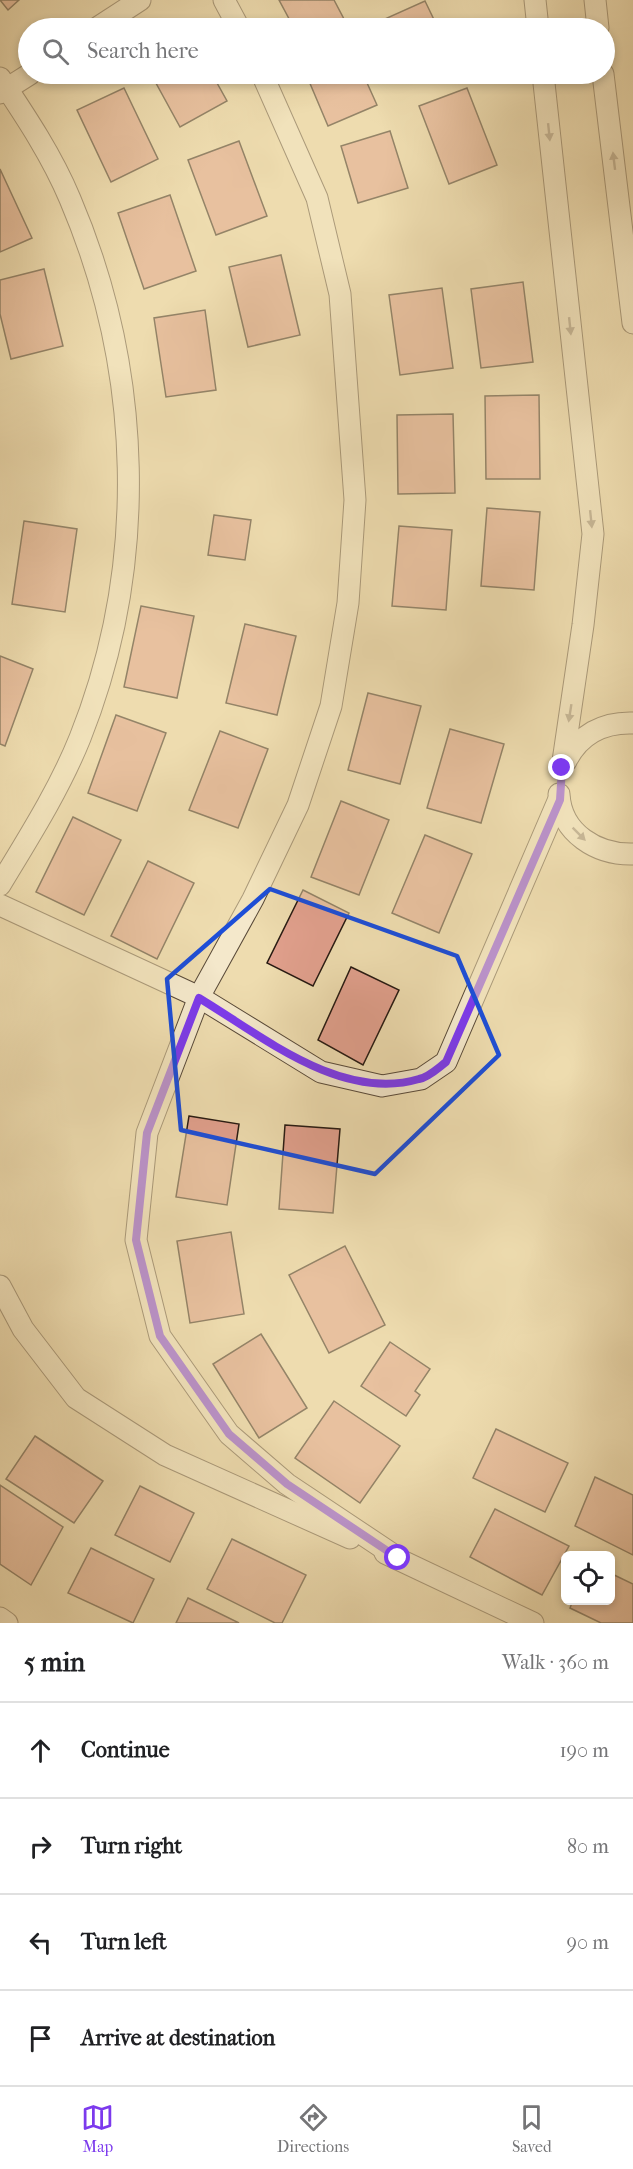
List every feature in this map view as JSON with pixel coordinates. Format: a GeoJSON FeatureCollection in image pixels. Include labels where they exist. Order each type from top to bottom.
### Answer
{"type":"FeatureCollection","features":[{"type":"Feature","properties":{"kind":"street"},"geometry":{"type":"LineString","coordinates":[[112,18],[140,0]]}},
{"type":"Feature","properties":{"kind":"street"},"geometry":{"type":"LineString","coordinates":[[224,0],[233,18]]}},
{"type":"Feature","properties":{"kind":"street"},"geometry":{"type":"LineString","coordinates":[[535,0],[537,18]]}},
{"type":"Feature","properties":{"kind":"street"},"geometry":{"type":"LineString","coordinates":[[595,0],[597,18]]}},
{"type":"Feature","properties":{"kind":"street"},"geometry":{"type":"LineString","coordinates":[[0,885],[46,810],[80,738],[108,652],[122,585],[129,507],[126,416],[117,349],[98,272],[70,198],[33,128],[2,87],[18,80]]}},
{"type":"Feature","properties":{"kind":"street"},"geometry":{"type":"LineString","coordinates":[[266,84],[317,198],[340,294],[355,500],[348,603],[331,706],[298,805],[253,899],[199,998],[147,1133],[136,1240],[160,1336],[229,1434],[287,1484],[398,1558]]}},
{"type":"Feature","properties":{"kind":"street"},"geometry":{"type":"LineString","coordinates":[[0,905],[199,998],[321,1072],[382,1086],[421,1079],[446,1062],[560,800],[562,768],[583,626],[593,534],[544,84]]}},
{"type":"Feature","properties":{"kind":"street"},"geometry":{"type":"LineString","coordinates":[[604,84],[633,323]]}},
{"type":"Feature","properties":{"kind":"street"},"geometry":{"type":"LineString","coordinates":[[562,768],[572,749],[588,733],[609,724],[633,723]]}},
{"type":"Feature","properties":{"kind":"street"},"geometry":{"type":"LineString","coordinates":[[560,800],[566,819],[578,836],[595,848],[615,855],[633,854]]}},
{"type":"Feature","properties":{"kind":"street"},"geometry":{"type":"LineString","coordinates":[[0,1286],[23,1329],[76,1398],[165,1455],[398,1558],[533,1623]]}},
{"type":"Feature","properties":{"kind":"street"},"geometry":{"type":"LineString","coordinates":[[0,1621],[7,1623]]}},
{"type":"Feature","properties":{"kind":"highlighted area"},"geometry":{"type":"Polygon","coordinates":[[[270,889],[457,956],[499,1055],[375,1174],[181,1130],[167,979],[270,889]]]}},
{"type":"Feature","properties":{"kind":"building"},"geometry":{"type":"Polygon","coordinates":[[[0,0],[19,0],[8,10],[0,0]]]}},
{"type":"Feature","properties":{"kind":"building"},"geometry":{"type":"Polygon","coordinates":[[[279,0],[334,0],[343,18],[289,18],[279,0]]]}},
{"type":"Feature","properties":{"kind":"building"},"geometry":{"type":"Polygon","coordinates":[[[425,1],[433,18],[387,18],[425,1]]]}},
{"type":"Feature","properties":{"kind":"building"},"geometry":{"type":"Polygon","coordinates":[[[156,84],[218,84],[227,101],[180,127],[156,84]]]}},
{"type":"Feature","properties":{"kind":"building"},"geometry":{"type":"Polygon","coordinates":[[[310,84],[368,84],[377,105],[328,126],[310,84]]]}},
{"type":"Feature","properties":{"kind":"building"},"geometry":{"type":"Polygon","coordinates":[[[124,88],[158,159],[111,182],[77,110],[124,88]]]}},
{"type":"Feature","properties":{"kind":"building"},"geometry":{"type":"Polygon","coordinates":[[[467,88],[497,165],[449,184],[419,106],[467,88]]]}},
{"type":"Feature","properties":{"kind":"building"},"geometry":{"type":"Polygon","coordinates":[[[390,131],[408,188],[358,203],[341,146],[390,131]]]}},
{"type":"Feature","properties":{"kind":"building"},"geometry":{"type":"Polygon","coordinates":[[[239,141],[267,216],[216,235],[188,160],[239,141]]]}},
{"type":"Feature","properties":{"kind":"building"},"geometry":{"type":"Polygon","coordinates":[[[0,169],[32,238],[0,252],[0,169]]]}},
{"type":"Feature","properties":{"kind":"building"},"geometry":{"type":"Polygon","coordinates":[[[170,195],[196,271],[144,289],[118,213],[170,195]]]}},
{"type":"Feature","properties":{"kind":"building"},"geometry":{"type":"Polygon","coordinates":[[[281,255],[300,335],[248,347],[229,267],[281,255]]]}},
{"type":"Feature","properties":{"kind":"building"},"geometry":{"type":"Polygon","coordinates":[[[44,269],[63,346],[11,359],[0,314],[0,280],[44,269]]]}},
{"type":"Feature","properties":{"kind":"building"},"geometry":{"type":"Polygon","coordinates":[[[523,282],[533,362],[481,368],[471,289],[523,282]]]}},
{"type":"Feature","properties":{"kind":"building"},"geometry":{"type":"Polygon","coordinates":[[[442,288],[453,368],[400,375],[389,295],[442,288]]]}},
{"type":"Feature","properties":{"kind":"building"},"geometry":{"type":"Polygon","coordinates":[[[205,310],[216,390],[166,397],[154,318],[205,310]]]}},
{"type":"Feature","properties":{"kind":"building"},"geometry":{"type":"Polygon","coordinates":[[[539,395],[540,479],[486,479],[485,396],[539,395]]]}},
{"type":"Feature","properties":{"kind":"building"},"geometry":{"type":"Polygon","coordinates":[[[453,414],[455,493],[398,494],[397,415],[453,414]]]}},
{"type":"Feature","properties":{"kind":"building"},"geometry":{"type":"Polygon","coordinates":[[[487,508],[540,512],[534,590],[481,586],[487,508]]]}},
{"type":"Feature","properties":{"kind":"building"},"geometry":{"type":"Polygon","coordinates":[[[214,515],[251,520],[245,560],[208,555],[214,515]]]}},
{"type":"Feature","properties":{"kind":"building"},"geometry":{"type":"Polygon","coordinates":[[[24,521],[77,529],[65,612],[12,604],[24,521]]]}},
{"type":"Feature","properties":{"kind":"building"},"geometry":{"type":"Polygon","coordinates":[[[399,526],[452,530],[446,610],[392,606],[399,526]]]}},
{"type":"Feature","properties":{"kind":"building"},"geometry":{"type":"Polygon","coordinates":[[[141,606],[194,616],[177,698],[124,687],[141,606]]]}},
{"type":"Feature","properties":{"kind":"building"},"geometry":{"type":"Polygon","coordinates":[[[245,624],[296,636],[277,715],[226,703],[245,624]]]}},
{"type":"Feature","properties":{"kind":"building"},"geometry":{"type":"Polygon","coordinates":[[[0,656],[33,669],[5,746],[0,744],[0,656]]]}},
{"type":"Feature","properties":{"kind":"building"},"geometry":{"type":"Polygon","coordinates":[[[368,693],[421,706],[400,784],[348,770],[368,693]]]}},
{"type":"Feature","properties":{"kind":"building"},"geometry":{"type":"Polygon","coordinates":[[[116,715],[166,733],[137,811],[88,793],[116,715]]]}},
{"type":"Feature","properties":{"kind":"building"},"geometry":{"type":"Polygon","coordinates":[[[450,729],[504,744],[481,823],[427,808],[450,729]]]}},
{"type":"Feature","properties":{"kind":"building"},"geometry":{"type":"Polygon","coordinates":[[[220,731],[268,749],[238,828],[189,810],[220,731]]]}},
{"type":"Feature","properties":{"kind":"building"},"geometry":{"type":"Polygon","coordinates":[[[341,801],[389,820],[359,895],[311,877],[341,801]]]}},
{"type":"Feature","properties":{"kind":"building"},"geometry":{"type":"Polygon","coordinates":[[[73,817],[121,840],[84,915],[36,892],[73,817]]]}},
{"type":"Feature","properties":{"kind":"building"},"geometry":{"type":"Polygon","coordinates":[[[425,835],[472,854],[439,933],[392,913],[425,835]]]}},
{"type":"Feature","properties":{"kind":"building"},"geometry":{"type":"Polygon","coordinates":[[[148,861],[194,883],[157,959],[111,936],[148,861]]]}},
{"type":"Feature","properties":{"kind":"building"},"geometry":{"type":"Polygon","coordinates":[[[303,890],[349,913],[313,986],[267,963],[303,890]]]}},
{"type":"Feature","properties":{"kind":"building"},"geometry":{"type":"Polygon","coordinates":[[[351,967],[399,990],[363,1065],[318,1040],[351,967]]]}},
{"type":"Feature","properties":{"kind":"building"},"geometry":{"type":"Polygon","coordinates":[[[189,1116],[239,1124],[227,1205],[176,1197],[189,1116]]]}},
{"type":"Feature","properties":{"kind":"building"},"geometry":{"type":"Polygon","coordinates":[[[285,1125],[340,1129],[333,1213],[279,1209],[285,1125]]]}},
{"type":"Feature","properties":{"kind":"building"},"geometry":{"type":"Polygon","coordinates":[[[231,1232],[244,1314],[190,1323],[177,1241],[231,1232]]]}},
{"type":"Feature","properties":{"kind":"building"},"geometry":{"type":"Polygon","coordinates":[[[345,1246],[385,1325],[329,1353],[289,1275],[345,1246]]]}},
{"type":"Feature","properties":{"kind":"building"},"geometry":{"type":"Polygon","coordinates":[[[261,1334],[307,1408],[259,1438],[213,1364],[261,1334]]]}},
{"type":"Feature","properties":{"kind":"building"},"geometry":{"type":"Polygon","coordinates":[[[390,1342],[430,1369],[415,1391],[420,1395],[406,1416],[361,1386],[390,1342]]]}},
{"type":"Feature","properties":{"kind":"building"},"geometry":{"type":"Polygon","coordinates":[[[334,1401],[400,1446],[360,1503],[295,1458],[334,1401]]]}},
{"type":"Feature","properties":{"kind":"building"},"geometry":{"type":"Polygon","coordinates":[[[496,1429],[568,1463],[545,1512],[473,1478],[496,1429]]]}},
{"type":"Feature","properties":{"kind":"building"},"geometry":{"type":"Polygon","coordinates":[[[35,1436],[103,1481],[74,1523],[6,1479],[35,1436]]]}},
{"type":"Feature","properties":{"kind":"building"},"geometry":{"type":"Polygon","coordinates":[[[595,1477],[633,1495],[633,1555],[575,1526],[595,1477]]]}},
{"type":"Feature","properties":{"kind":"building"},"geometry":{"type":"Polygon","coordinates":[[[0,1485],[63,1527],[31,1585],[0,1564],[0,1485]]]}},
{"type":"Feature","properties":{"kind":"building"},"geometry":{"type":"Polygon","coordinates":[[[140,1486],[194,1513],[170,1562],[115,1535],[140,1486]]]}},
{"type":"Feature","properties":{"kind":"building"},"geometry":{"type":"Polygon","coordinates":[[[495,1509],[569,1546],[566,1551],[561,1551],[561,1561],[542,1595],[470,1557],[495,1509]]]}},
{"type":"Feature","properties":{"kind":"building"},"geometry":{"type":"Polygon","coordinates":[[[232,1539],[306,1575],[282,1623],[275,1623],[207,1589],[232,1539]]]}},
{"type":"Feature","properties":{"kind":"building"},"geometry":{"type":"Polygon","coordinates":[[[91,1548],[154,1579],[133,1623],[68,1593],[91,1548]]]}},
{"type":"Feature","properties":{"kind":"building"},"geometry":{"type":"Polygon","coordinates":[[[615,1575],[633,1584],[633,1623],[601,1623],[570,1608],[571,1605],[615,1605],[615,1575]]]}},
{"type":"Feature","properties":{"kind":"building"},"geometry":{"type":"Polygon","coordinates":[[[188,1598],[239,1623],[176,1623],[188,1598]]]}},
{"type":"Feature","properties":{"kind":"route"},"geometry":{"type":"LineString","coordinates":[[398,1558],[287,1484],[229,1434],[160,1336],[136,1240],[147,1133],[199,998],[321,1072],[382,1086],[421,1079],[446,1062],[560,800],[559,784],[562,768]]}}]}
